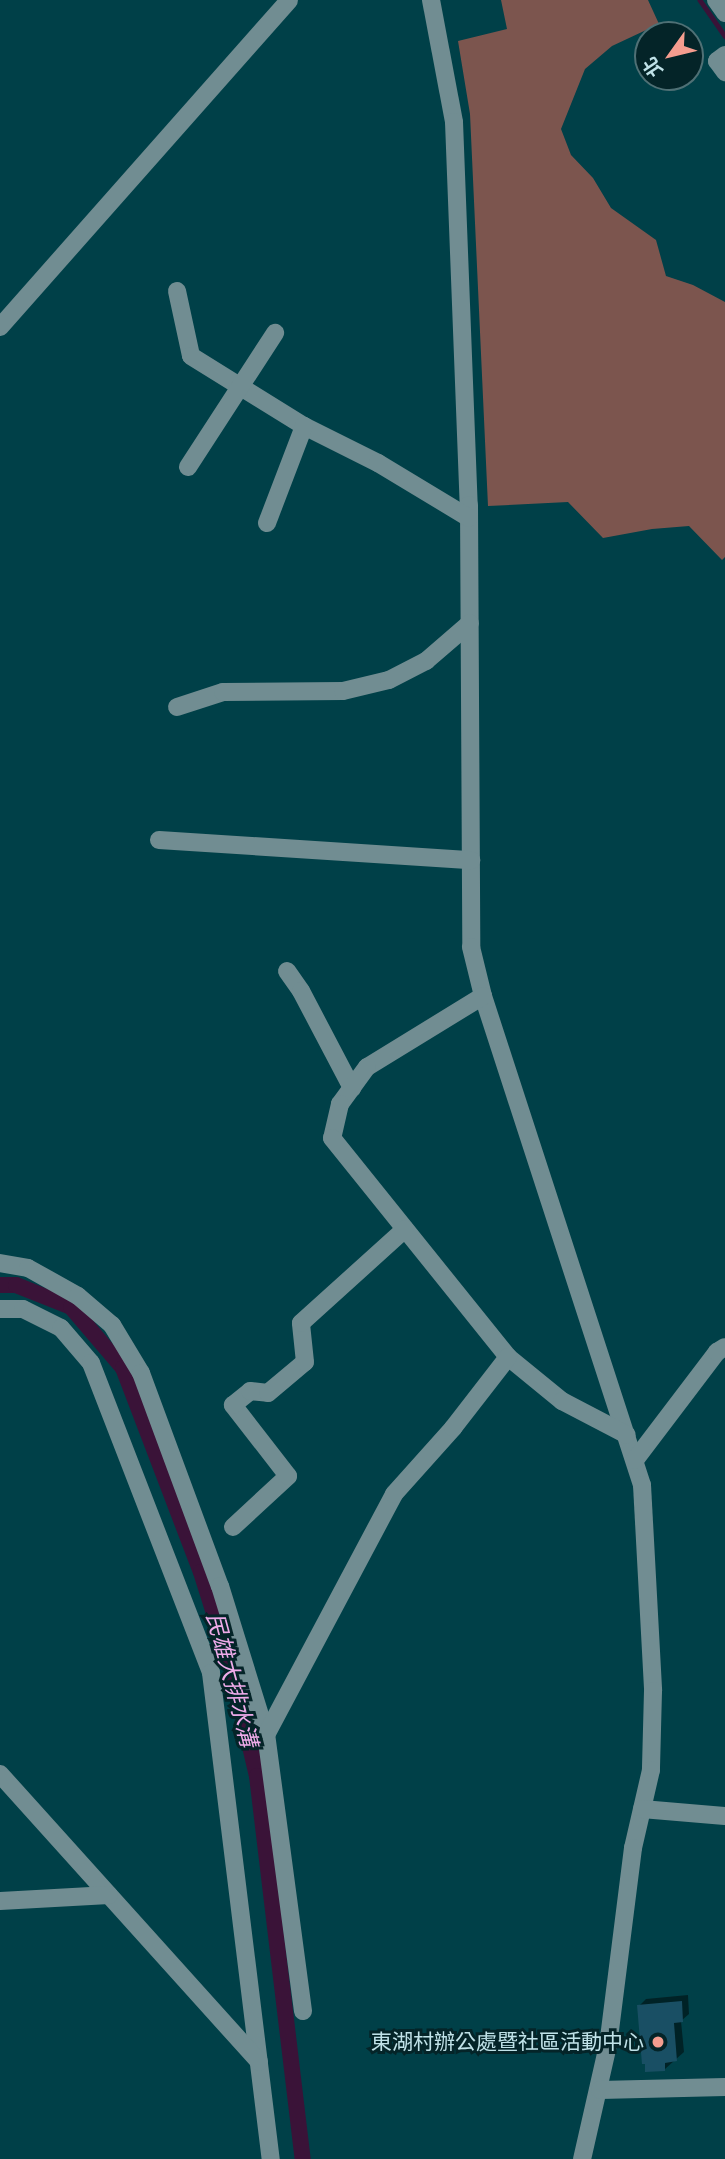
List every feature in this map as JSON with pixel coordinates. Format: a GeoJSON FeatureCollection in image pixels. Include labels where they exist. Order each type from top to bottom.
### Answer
{"type":"FeatureCollection","features":[{"type":"Feature","properties":{"kind":"street"},"geometry":{"type":"LineString","coordinates":[[0,327],[289,0]]}},
{"type":"Feature","properties":{"kind":"street"},"geometry":{"type":"LineString","coordinates":[[431,0],[454,122],[469,518],[471,947],[483,996],[642,1485],[653,1691],[651,1770],[633,1848],[600,2090],[582,2159]]}},
{"type":"Feature","properties":{"kind":"street"},"geometry":{"type":"LineString","coordinates":[[716,0],[725,13]]}},
{"type":"Feature","properties":{"kind":"street"},"geometry":{"type":"LineString","coordinates":[[725,55],[717,61],[725,72]]}},
{"type":"Feature","properties":{"kind":"street"},"geometry":{"type":"LineString","coordinates":[[177,291],[191,356],[304,426],[378,463],[469,518]]}},
{"type":"Feature","properties":{"kind":"street"},"geometry":{"type":"LineString","coordinates":[[188,467],[275,333]]}},
{"type":"Feature","properties":{"kind":"street"},"geometry":{"type":"LineString","coordinates":[[267,523],[304,426]]}},
{"type":"Feature","properties":{"kind":"street"},"geometry":{"type":"LineString","coordinates":[[177,707],[223,692],[343,691],[389,680],[426,662],[470,623]]}},
{"type":"Feature","properties":{"kind":"street"},"geometry":{"type":"LineString","coordinates":[[159,840],[471,860]]}},
{"type":"Feature","properties":{"kind":"street"},"geometry":{"type":"LineString","coordinates":[[286,971],[302,990],[352,1088]]}},
{"type":"Feature","properties":{"kind":"street"},"geometry":{"type":"LineString","coordinates":[[483,996],[367,1067],[340,1104],[332,1138],[508,1357],[562,1401],[627,1436]]}},
{"type":"Feature","properties":{"kind":"street"},"geometry":{"type":"LineString","coordinates":[[233,1527],[288,1476],[233,1405],[250,1391],[268,1392],[305,1362],[301,1322],[405,1230]]}},
{"type":"Feature","properties":{"kind":"street"},"geometry":{"type":"LineString","coordinates":[[0,1263],[28,1268],[78,1296],[112,1325],[141,1373],[220,1586],[266,1735],[303,2011]]}},
{"type":"Feature","properties":{"kind":"street"},"geometry":{"type":"LineString","coordinates":[[0,1309],[23,1308],[61,1328],[90,1363],[211,1672],[271,2159]]}},
{"type":"Feature","properties":{"kind":"street"},"geometry":{"type":"LineString","coordinates":[[635,1460],[717,1352],[725,1347]]}},
{"type":"Feature","properties":{"kind":"street"},"geometry":{"type":"LineString","coordinates":[[266,1735],[394,1494],[453,1428],[508,1357]]}},
{"type":"Feature","properties":{"kind":"street"},"geometry":{"type":"LineString","coordinates":[[0,1774],[259,2062]]}},
{"type":"Feature","properties":{"kind":"street"},"geometry":{"type":"LineString","coordinates":[[642,1809],[725,1816]]}},
{"type":"Feature","properties":{"kind":"street"},"geometry":{"type":"LineString","coordinates":[[0,1901],[109,1895]]}},
{"type":"Feature","properties":{"kind":"street"},"geometry":{"type":"LineString","coordinates":[[600,2090],[725,2088]]}},
{"type":"Feature","properties":{"kind":"shaded area"},"geometry":{"type":"Polygon","coordinates":[[[501,0],[648,0],[658,21],[634,21],[634,36],[612,46],[585,69],[561,129],[571,155],[593,178],[611,208],[656,240],[666,276],[693,285],[725,302],[725,557],[722,560],[689,526],[652,529],[603,538],[568,502],[488,506],[470,114],[458,41],[507,29],[501,0]]]}},
{"type":"Feature","properties":{"kind":"building","name":"東湖村辦公處暨社區活動中心"},"geometry":{"type":"Polygon","coordinates":[[[682,2001],[683,2022],[674,2023],[677,2061],[665,2063],[665,2071],[645,2072],[637,2005],[682,2001]]]}},
{"type":"Feature","properties":{"kind":"waterway"},"geometry":{"type":"LineString","coordinates":[[700,0],[725,36]]}},
{"type":"Feature","properties":{"kind":"waterway","name":"民雄大排水溝"},"geometry":{"type":"LineString","coordinates":[[0,1285],[16,1285],[71,1307],[123,1368],[201,1572],[233,1674],[257,1776],[303,2159]]}},
{"type":"Feature","properties":{"kind":"place","name":"東湖村辦公處暨社區活動中心"},"geometry":{"type":"Point","coordinates":[658,2042]}}]}
